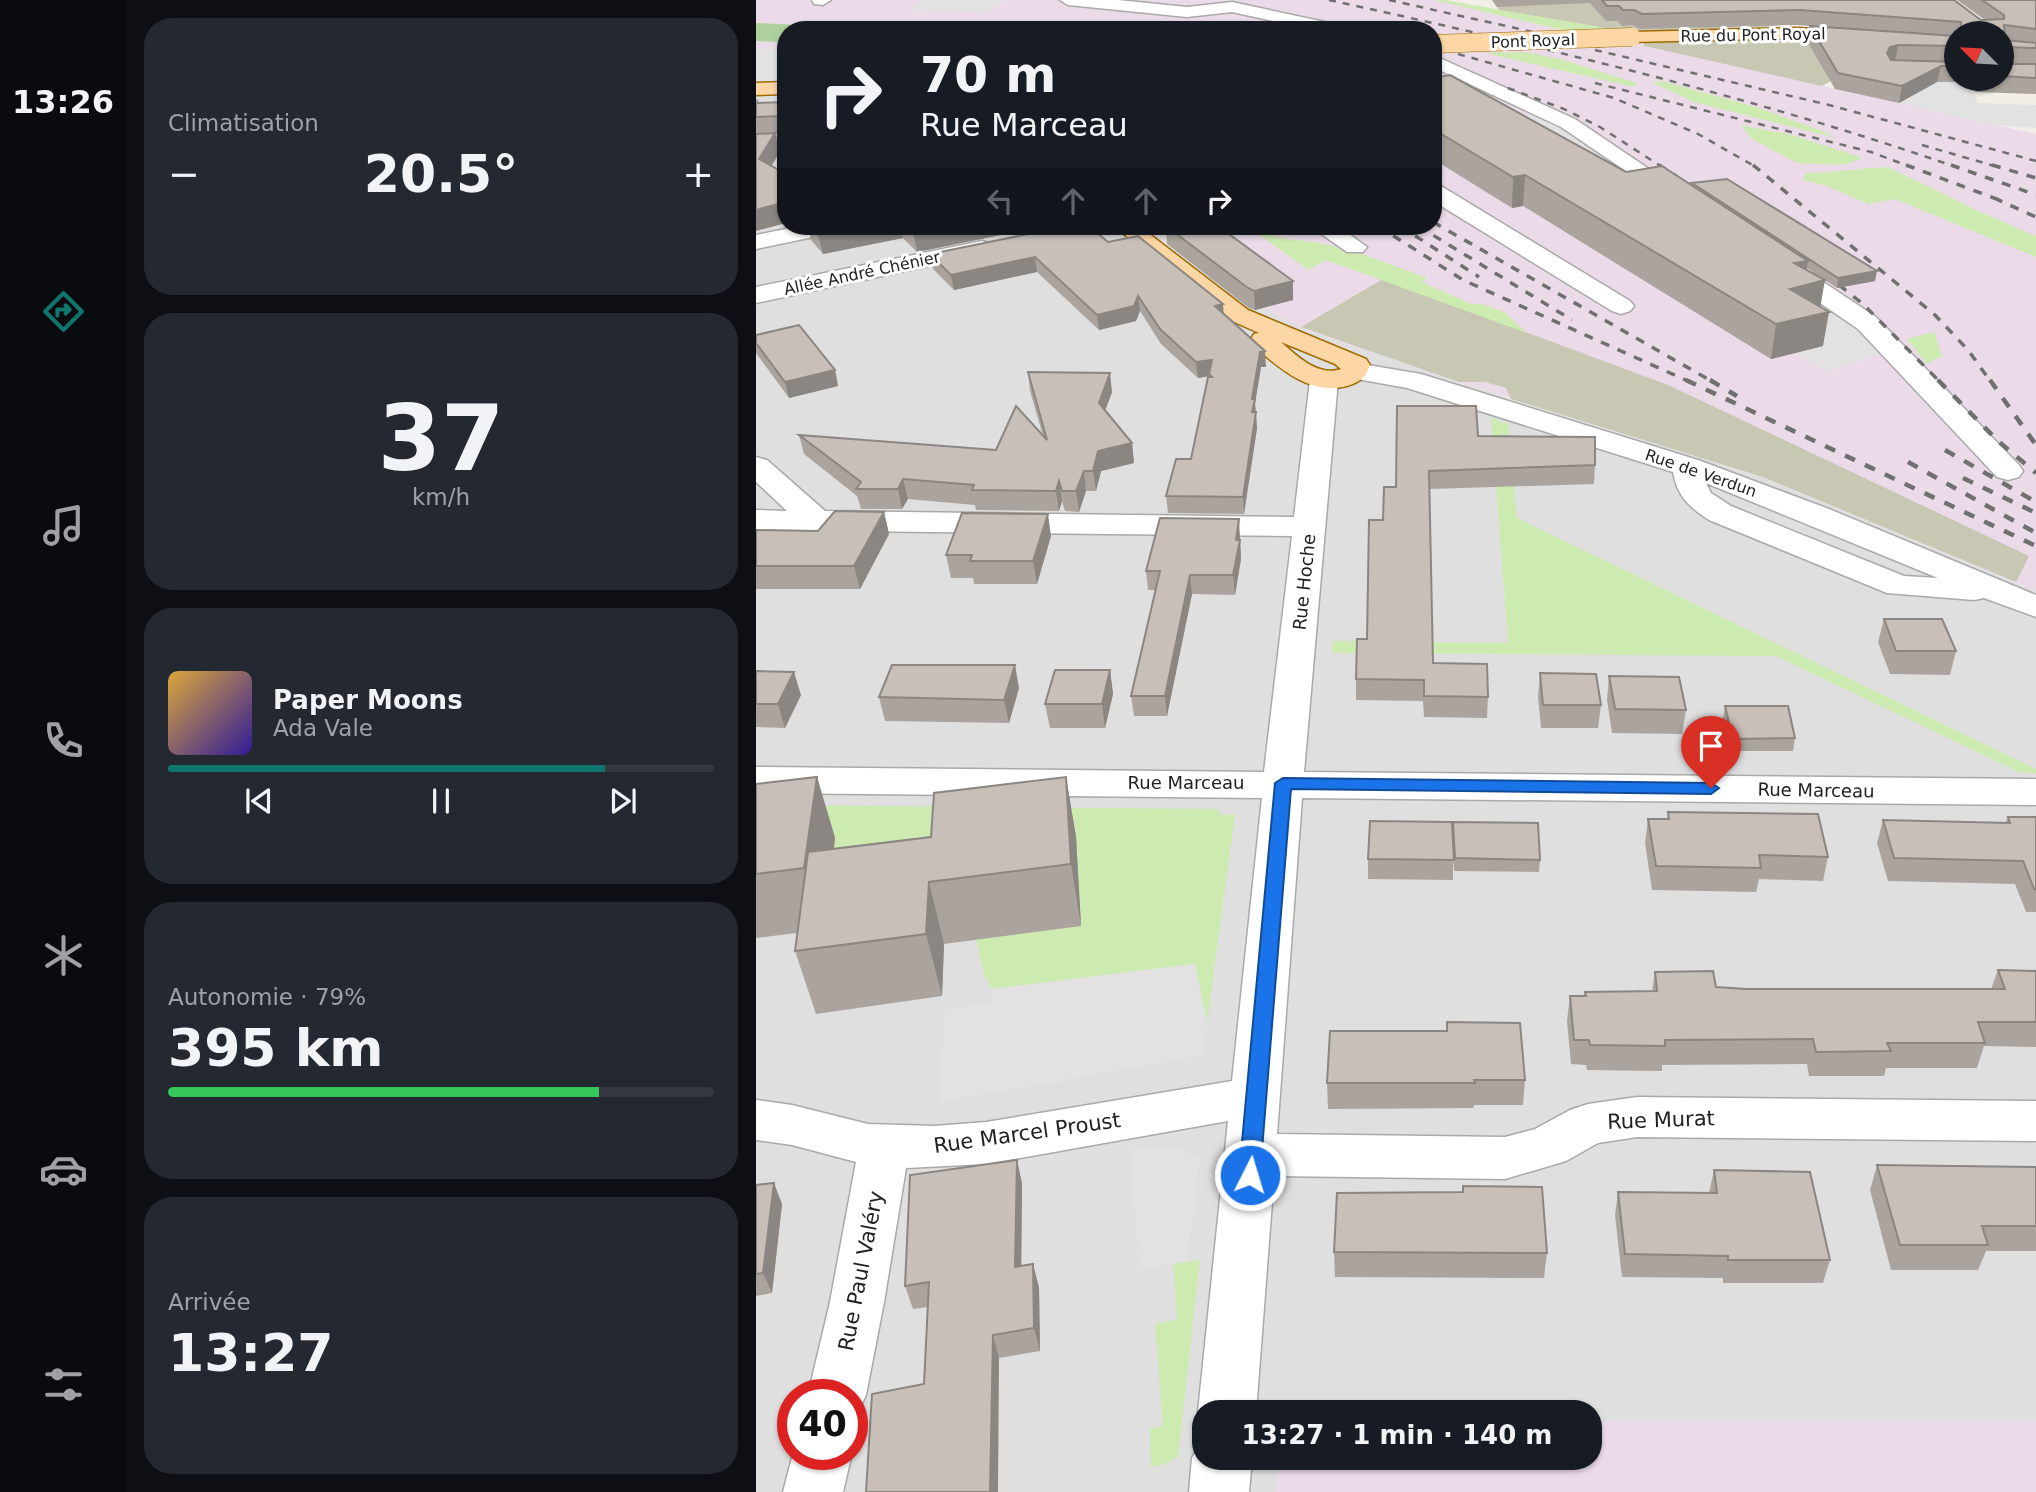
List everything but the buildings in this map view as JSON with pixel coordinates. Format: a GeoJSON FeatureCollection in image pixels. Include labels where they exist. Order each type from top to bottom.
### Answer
{"type":"FeatureCollection","features":[{"type":"Feature","properties":{"kind":"main road","name":"Rue du Pont Royal"},"geometry":{"type":"LineString","coordinates":[[1632,37],[1821,33],[1944,43]]}},
{"type":"Feature","properties":{"kind":"main road","name":"Pont Royal"},"geometry":{"type":"LineString","coordinates":[[1442,44],[1632,37]]}},
{"type":"Feature","properties":{"kind":"main road"},"geometry":{"type":"LineString","coordinates":[[756,89],[777,88]]}},
{"type":"Feature","properties":{"kind":"main road","name":"Rue de Verdun"},"geometry":{"type":"LineString","coordinates":[[1137,235],[1239,315],[1332,370]]}},
{"type":"Feature","properties":{"kind":"main road","name":"Rue de Verdun"},"geometry":{"type":"LineString","coordinates":[[1239,315],[1266,343],[1332,370]]}},
{"type":"Feature","properties":{"kind":"street"},"geometry":{"type":"LineString","coordinates":[[1068,0],[1187,12],[1236,4],[1303,21]]}},
{"type":"Feature","properties":{"kind":"street"},"geometry":{"type":"LineString","coordinates":[[1442,64],[1568,123],[1698,210]]}},
{"type":"Feature","properties":{"kind":"street"},"geometry":{"type":"LineString","coordinates":[[1442,75],[1466,74]]}},
{"type":"Feature","properties":{"kind":"street"},"geometry":{"type":"LineString","coordinates":[[756,144],[777,143]]}},
{"type":"Feature","properties":{"kind":"street"},"geometry":{"type":"LineString","coordinates":[[1442,197],[1621,306]]}},
{"type":"Feature","properties":{"kind":"street"},"geometry":{"type":"LineString","coordinates":[[756,242],[790,235]]}},
{"type":"Feature","properties":{"kind":"street"},"geometry":{"type":"LineString","coordinates":[[1336,235],[1355,247]]}},
{"type":"Feature","properties":{"kind":"street","name":"Allée André Chénier"},"geometry":{"type":"LineString","coordinates":[[756,295],[1009,243]]}},
{"type":"Feature","properties":{"kind":"street"},"geometry":{"type":"LineString","coordinates":[[1765,255],[1867,323],[2008,471]]}},
{"type":"Feature","properties":{"kind":"street","name":"Rue de Verdun"},"geometry":{"type":"LineString","coordinates":[[1332,370],[1411,380],[1687,466],[1691,491],[1699,501],[1720,513],[1899,586],[1999,592],[2036,607]]}},
{"type":"Feature","properties":{"kind":"street","name":"Rue Hoche"},"geometry":{"type":"LineString","coordinates":[[1228,1400],[1283,783],[1310,527],[1332,370]]}},
{"type":"Feature","properties":{"kind":"street"},"geometry":{"type":"LineString","coordinates":[[756,466],[817,521]]}},
{"type":"Feature","properties":{"kind":"street"},"geometry":{"type":"LineString","coordinates":[[756,520],[1310,527]]}},
{"type":"Feature","properties":{"kind":"street","name":"Rue Marceau"},"geometry":{"type":"LineString","coordinates":[[756,780],[2036,792]]}},
{"type":"Feature","properties":{"kind":"street","name":"Rue Marcel Proust"},"geometry":{"type":"LineString","coordinates":[[756,1120],[789,1124],[884,1146],[925,1148],[986,1143],[1257,1096]]}},
{"type":"Feature","properties":{"kind":"street","name":"Rue Murat"},"geometry":{"type":"LineString","coordinates":[[1252,1155],[1505,1158],[1548,1146],[1588,1124],[1637,1117],[2036,1121]]}},
{"type":"Feature","properties":{"kind":"street","name":"Rue Paul Valéry"},"geometry":{"type":"LineString","coordinates":[[840,1379],[884,1146]]}},
{"type":"Feature","properties":{"kind":"street"},"geometry":{"type":"LineString","coordinates":[[813,1492],[819,1470]]}},
{"type":"Feature","properties":{"kind":"street"},"geometry":{"type":"LineString","coordinates":[[1219,1492],[1221,1470]]}},
{"type":"Feature","properties":{"kind":"shaded area"},"geometry":{"type":"Polygon","coordinates":[[[756,0],[1444,0],[2036,134],[2036,591],[1763,477],[1459,382],[1304,329],[1263,308],[1164,235],[1442,235],[1442,21],[777,21],[777,49],[756,49],[756,0]]]}},
{"type":"Feature","properties":{"kind":"shaded area"},"geometry":{"type":"Polygon","coordinates":[[[920,0],[1006,0],[987,13],[908,9],[920,0]]]}},
{"type":"Feature","properties":{"kind":"shaded area"},"geometry":{"type":"Polygon","coordinates":[[[1492,0],[1747,0],[1769,19],[1775,28],[1628,32],[1499,10],[1492,0]]]}},
{"type":"Feature","properties":{"kind":"shaded area"},"geometry":{"type":"Polygon","coordinates":[[[1799,36],[1845,38],[1828,77],[1831,81],[1822,86],[1645,46],[1641,41],[1799,36]]]}},
{"type":"Feature","properties":{"kind":"shaded area"},"geometry":{"type":"Polygon","coordinates":[[[756,49],[777,49],[777,235],[1164,235],[1304,329],[1511,399],[1763,477],[2036,591],[2036,1421],[1602,1421],[1602,1400],[1192,1400],[1192,1470],[1279,1470],[1277,1492],[756,1492],[756,49]]]}},
{"type":"Feature","properties":{"kind":"shaded area"},"geometry":{"type":"Polygon","coordinates":[[[756,49],[777,49],[777,81],[756,82],[756,49]]]}},
{"type":"Feature","properties":{"kind":"shaded area"},"geometry":{"type":"Polygon","coordinates":[[[1944,80],[1944,91],[1973,91],[1978,103],[2036,105],[2036,128],[1994,125],[1899,103],[1891,82],[1944,80]]]}},
{"type":"Feature","properties":{"kind":"shaded area"},"geometry":{"type":"Polygon","coordinates":[[[1469,89],[1526,116],[1547,113],[1894,350],[1828,371],[1794,353],[1822,346],[1469,89]]]}},
{"type":"Feature","properties":{"kind":"shaded area"},"geometry":{"type":"Polygon","coordinates":[[[1383,279],[1668,385],[2029,556],[2016,582],[1763,477],[1511,399],[1506,388],[1485,382],[1459,382],[1301,327],[1383,279]]]}},
{"type":"Feature","properties":{"kind":"shaded area"},"geometry":{"type":"Polygon","coordinates":[[[1195,964],[1207,1023],[1205,1055],[939,1102],[945,1009],[990,1004],[992,989],[1195,964]]]}},
{"type":"Feature","properties":{"kind":"shaded area"},"geometry":{"type":"Polygon","coordinates":[[[1131,1148],[1178,1148],[1201,1160],[1188,1261],[1138,1270],[1131,1148]]]}},
{"type":"Feature","properties":{"kind":"shaded area"},"geometry":{"type":"Polygon","coordinates":[[[1602,1421],[2036,1421],[2036,1492],[1277,1492],[1279,1470],[1602,1470],[1602,1421]]]}},
{"type":"Feature","properties":{"kind":"green space"},"geometry":{"type":"Polygon","coordinates":[[[1434,0],[1444,0],[1628,32],[1580,34],[1434,0]]]}},
{"type":"Feature","properties":{"kind":"green space"},"geometry":{"type":"Polygon","coordinates":[[[756,23],[777,24],[777,42],[756,41],[756,23]]]}},
{"type":"Feature","properties":{"kind":"green space"},"geometry":{"type":"Polygon","coordinates":[[[1526,52],[1564,60],[1636,83],[1634,87],[1484,53],[1526,52]]]}},
{"type":"Feature","properties":{"kind":"green space"},"geometry":{"type":"Polygon","coordinates":[[[1662,81],[1759,108],[1836,138],[1694,102],[1651,82],[1662,81]]]}},
{"type":"Feature","properties":{"kind":"green space"},"geometry":{"type":"Polygon","coordinates":[[[1741,125],[1792,135],[1863,158],[1844,165],[1797,163],[1752,139],[1741,125]]]}},
{"type":"Feature","properties":{"kind":"green space"},"geometry":{"type":"Polygon","coordinates":[[[1888,167],[2036,236],[2036,257],[1895,199],[1868,204],[1824,185],[1803,180],[1806,173],[1888,167]]]}},
{"type":"Feature","properties":{"kind":"green space"},"geometry":{"type":"Polygon","coordinates":[[[1260,235],[1321,243],[1379,260],[1427,278],[1422,282],[1471,304],[1483,304],[1504,312],[1527,333],[1326,260],[1308,270],[1260,235]]]}},
{"type":"Feature","properties":{"kind":"green space"},"geometry":{"type":"Polygon","coordinates":[[[1934,332],[1942,356],[1927,364],[1907,339],[1934,332]]]}},
{"type":"Feature","properties":{"kind":"green space"},"geometry":{"type":"Polygon","coordinates":[[[1491,418],[1508,424],[1517,518],[2036,769],[2036,773],[2019,772],[1776,656],[1332,653],[1333,641],[1508,643],[1491,418]]]}},
{"type":"Feature","properties":{"kind":"green space"},"geometry":{"type":"Polygon","coordinates":[[[756,805],[1219,809],[1219,814],[1235,815],[1207,1023],[1195,964],[992,989],[984,975],[976,940],[825,914],[756,805]]]}},
{"type":"Feature","properties":{"kind":"green space"},"geometry":{"type":"Polygon","coordinates":[[[1200,1260],[1178,1457],[1151,1467],[1150,1429],[1163,1426],[1155,1324],[1177,1319],[1173,1264],[1200,1260]]]}},
{"type":"Feature","properties":{"kind":"railway"},"geometry":{"type":"LineString","coordinates":[[1329,0],[1421,21]]}},
{"type":"Feature","properties":{"kind":"railway"},"geometry":{"type":"LineString","coordinates":[[1389,0],[1605,48]]}},
{"type":"Feature","properties":{"kind":"railway"},"geometry":{"type":"LineString","coordinates":[[1442,26],[1723,95],[1879,141],[1956,167]]}},
{"type":"Feature","properties":{"kind":"railway"},"geometry":{"type":"LineString","coordinates":[[1595,50],[1829,105],[2036,161]]}},
{"type":"Feature","properties":{"kind":"railway"},"geometry":{"type":"LineString","coordinates":[[1458,54],[1614,98],[1698,134],[1754,166]]}},
{"type":"Feature","properties":{"kind":"railway"},"geometry":{"type":"LineString","coordinates":[[1595,83],[1871,152],[1911,167]]}},
{"type":"Feature","properties":{"kind":"railway"},"geometry":{"type":"LineString","coordinates":[[1508,88],[1564,109],[1600,127],[1662,167]]}},
{"type":"Feature","properties":{"kind":"railway"},"geometry":{"type":"LineString","coordinates":[[1922,145],[1998,167]]}},
{"type":"Feature","properties":{"kind":"railway"},"geometry":{"type":"LineString","coordinates":[[1659,165],[1676,176]]}},
{"type":"Feature","properties":{"kind":"railway"},"geometry":{"type":"LineString","coordinates":[[1906,165],[1994,198]]}},
{"type":"Feature","properties":{"kind":"railway"},"geometry":{"type":"LineString","coordinates":[[1951,165],[2036,195]]}},
{"type":"Feature","properties":{"kind":"railway"},"geometry":{"type":"LineString","coordinates":[[1992,165],[2036,178]]}},
{"type":"Feature","properties":{"kind":"railway"},"geometry":{"type":"LineString","coordinates":[[1754,166],[1935,315],[1968,350],[1991,382]]}},
{"type":"Feature","properties":{"kind":"railway"},"geometry":{"type":"LineString","coordinates":[[1994,198],[2002,201]]}},
{"type":"Feature","properties":{"kind":"railway"},"geometry":{"type":"LineString","coordinates":[[1994,198],[2036,217]]}},
{"type":"Feature","properties":{"kind":"railway"},"geometry":{"type":"LineString","coordinates":[[1442,227],[1713,382]]}},
{"type":"Feature","properties":{"kind":"railway"},"geometry":{"type":"LineString","coordinates":[[1392,235],[1463,280],[1690,382]]}},
{"type":"Feature","properties":{"kind":"railway"},"geometry":{"type":"LineString","coordinates":[[1414,235],[1479,277]]}},
{"type":"Feature","properties":{"kind":"railway"},"geometry":{"type":"LineString","coordinates":[[1433,235],[1572,320]]}},
{"type":"Feature","properties":{"kind":"railway"},"geometry":{"type":"LineString","coordinates":[[1825,274],[1863,304],[1940,382]]}},
{"type":"Feature","properties":{"kind":"railway"},"geometry":{"type":"LineString","coordinates":[[1686,380],[2036,546]]}},
{"type":"Feature","properties":{"kind":"railway"},"geometry":{"type":"LineString","coordinates":[[1710,380],[1737,396]]}},
{"type":"Feature","properties":{"kind":"railway"},"geometry":{"type":"LineString","coordinates":[[1938,380],[1998,441],[2036,473]]}},
{"type":"Feature","properties":{"kind":"railway"},"geometry":{"type":"LineString","coordinates":[[1990,380],[2036,445]]}},
{"type":"Feature","properties":{"kind":"railway"},"geometry":{"type":"LineString","coordinates":[[1945,450],[2036,502]]}},
{"type":"Feature","properties":{"kind":"railway"},"geometry":{"type":"LineString","coordinates":[[1908,462],[2036,533]]}},
{"type":"Feature","properties":{"kind":"railway"},"geometry":{"type":"LineString","coordinates":[[1963,478],[2036,513]]}},
{"type":"Feature","properties":{"kind":"route"},"geometry":{"type":"LineString","coordinates":[[1250,1175],[1283,783],[1711,788]]}}]}
